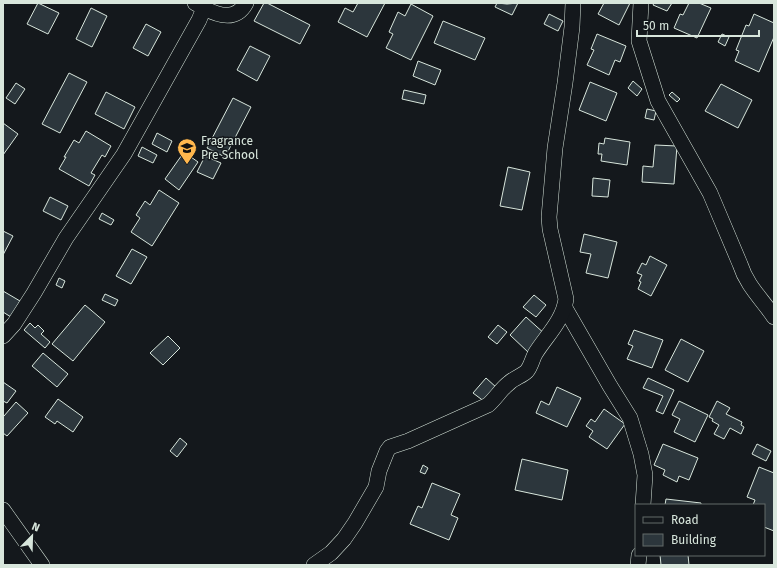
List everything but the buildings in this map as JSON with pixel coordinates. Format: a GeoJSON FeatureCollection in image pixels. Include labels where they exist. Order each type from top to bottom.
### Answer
{"type":"FeatureCollection","features":[{"type":"Feature","properties":{"kind":"street"},"geometry":{"type":"LineString","coordinates":[[3,336],[14,324],[66,238],[124,154],[199,20],[200,6],[224,15],[234,15],[242,10],[246,3]]}},
{"type":"Feature","properties":{"kind":"street"},"geometry":{"type":"LineString","coordinates":[[314,565],[331,553],[344,539],[376,487],[379,472],[390,447],[408,442],[488,405],[510,381],[526,372],[565,308],[566,299],[548,217],[555,148],[571,34],[573,3]]}},
{"type":"Feature","properties":{"kind":"street"},"geometry":{"type":"LineString","coordinates":[[641,3],[639,41],[658,101],[710,193],[744,275],[751,288],[774,317]]}},
{"type":"Feature","properties":{"kind":"street"},"geometry":{"type":"LineString","coordinates":[[565,308],[630,418],[641,454],[645,475],[643,504]]}},
{"type":"Feature","properties":{"kind":"street"},"geometry":{"type":"LineString","coordinates":[[3,510],[42,565]]}},
{"type":"Feature","properties":{"kind":"place","name":"Fragrance Pre School"},"geometry":{"type":"Point","coordinates":[187,165]}}]}
